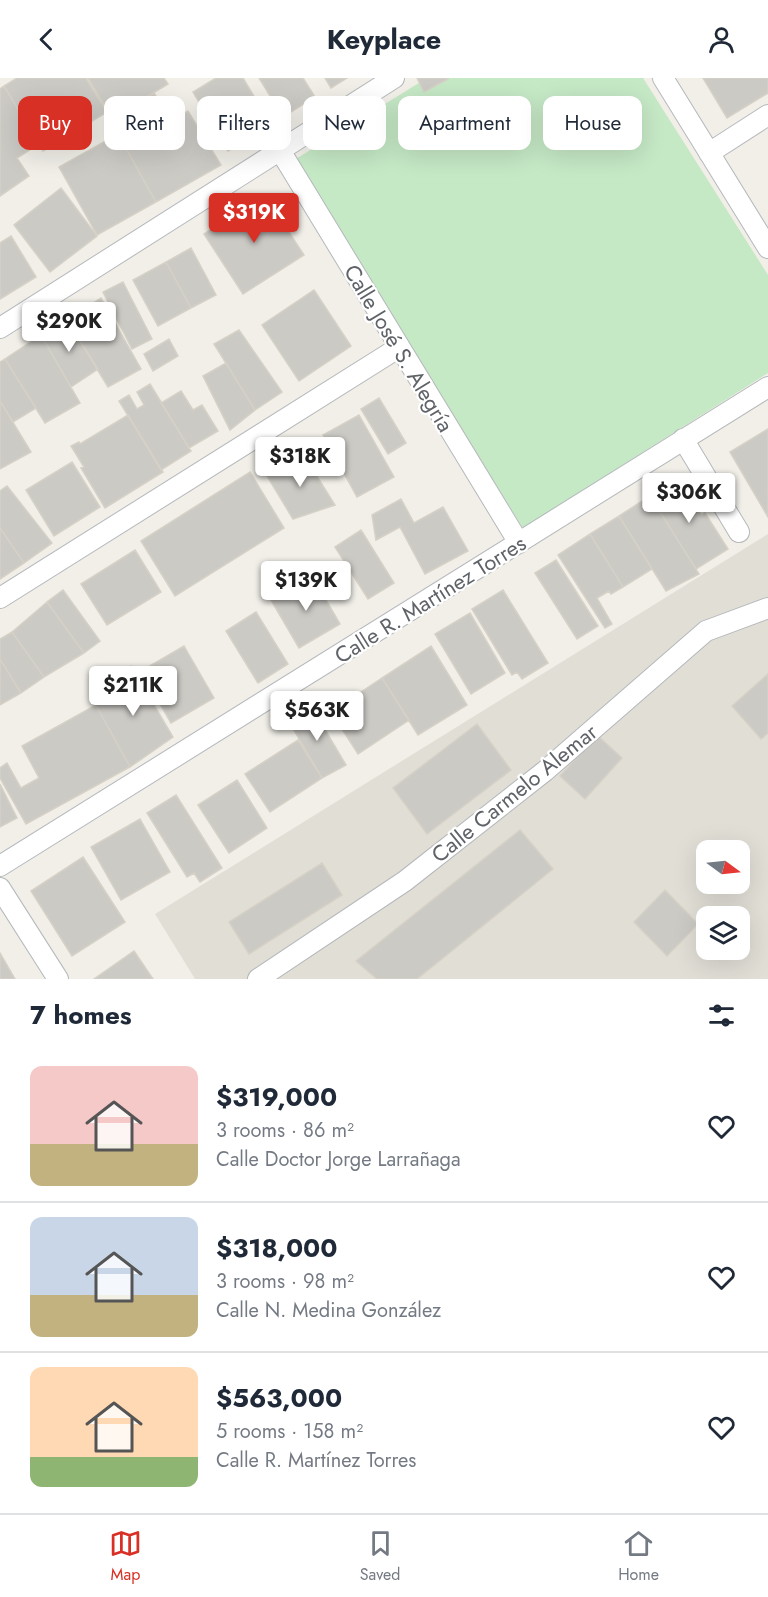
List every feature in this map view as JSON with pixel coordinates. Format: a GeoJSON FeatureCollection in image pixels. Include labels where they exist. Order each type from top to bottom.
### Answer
{"type":"FeatureCollection","features":[{"type":"Feature","properties":{"kind":"street"},"geometry":{"type":"LineString","coordinates":[[0,328],[281,152],[394,78]]}},
{"type":"Feature","properties":{"kind":"street"},"geometry":{"type":"LineString","coordinates":[[663,78],[768,248]]}},
{"type":"Feature","properties":{"kind":"street"},"geometry":{"type":"LineString","coordinates":[[708,153],[768,115]]}},
{"type":"Feature","properties":{"kind":"street","name":"Calle José S. Alegría"},"geometry":{"type":"LineString","coordinates":[[281,152],[398,348],[519,543]]}},
{"type":"Feature","properties":{"kind":"street"},"geometry":{"type":"LineString","coordinates":[[0,598],[398,348]]}},
{"type":"Feature","properties":{"kind":"street","name":"Calle R. Martínez Torres"},"geometry":{"type":"LineString","coordinates":[[0,866],[768,387]]}},
{"type":"Feature","properties":{"kind":"street"},"geometry":{"type":"LineString","coordinates":[[683,439],[739,532]]}},
{"type":"Feature","properties":{"kind":"street","name":"Calle Carmelo Alemar"},"geometry":{"type":"LineString","coordinates":[[261,978],[405,881],[545,771],[706,631],[768,608]]}},
{"type":"Feature","properties":{"kind":"street"},"geometry":{"type":"LineString","coordinates":[[0,888],[58,979]]}},
{"type":"Feature","properties":{"kind":"shaded area"},"geometry":{"type":"Polygon","coordinates":[[[768,534],[768,979],[195,979],[155,914],[768,534]]]}},
{"type":"Feature","properties":{"kind":"green space"},"geometry":{"type":"Polygon","coordinates":[[[427,78],[643,78],[768,275],[768,373],[523,528],[294,160],[310,150],[386,150],[386,103],[427,78]]]}},
{"type":"Feature","properties":{"kind":"building"},"geometry":{"type":"Polygon","coordinates":[[[17,78],[86,78],[104,107],[104,114],[92,121],[92,96],[18,96],[18,109],[4,86],[17,78]]]}},
{"type":"Feature","properties":{"kind":"building"},"geometry":{"type":"Polygon","coordinates":[[[88,78],[164,78],[168,84],[148,96],[104,96],[104,105],[88,78]]]}},
{"type":"Feature","properties":{"kind":"building"},"geometry":{"type":"Polygon","coordinates":[[[216,78],[243,78],[254,96],[197,96],[197,99],[193,92],[216,78]]]}},
{"type":"Feature","properties":{"kind":"building"},"geometry":{"type":"Polygon","coordinates":[[[259,78],[303,78],[314,96],[303,96],[303,104],[291,112],[291,96],[270,96],[259,78]]]}},
{"type":"Feature","properties":{"kind":"building"},"geometry":{"type":"Polygon","coordinates":[[[325,78],[347,78],[331,88],[325,78]]]}},
{"type":"Feature","properties":{"kind":"building"},"geometry":{"type":"Polygon","coordinates":[[[417,78],[447,78],[448,79],[424,92],[417,78]]]}},
{"type":"Feature","properties":{"kind":"building"},"geometry":{"type":"Polygon","coordinates":[[[703,78],[768,78],[768,93],[727,118],[703,78]]]}},
{"type":"Feature","properties":{"kind":"building"},"geometry":{"type":"Polygon","coordinates":[[[4,86],[18,109],[18,150],[30,150],[17,158],[29,176],[0,196],[0,89],[4,86]]]}},
{"type":"Feature","properties":{"kind":"building"},"geometry":{"type":"Polygon","coordinates":[[[188,111],[197,126],[197,150],[212,150],[221,165],[156,202],[127,150],[185,150],[185,113],[188,111]]]}},
{"type":"Feature","properties":{"kind":"building"},"geometry":{"type":"Polygon","coordinates":[[[104,142],[104,150],[127,150],[156,202],[97,235],[59,167],[104,142]]]}},
{"type":"Feature","properties":{"kind":"building"},"geometry":{"type":"Polygon","coordinates":[[[61,188],[97,236],[50,272],[14,225],[61,188]]]}},
{"type":"Feature","properties":{"kind":"building"},"geometry":{"type":"Polygon","coordinates":[[[264,194],[304,255],[243,294],[204,234],[264,194]]]}},
{"type":"Feature","properties":{"kind":"building"},"geometry":{"type":"Polygon","coordinates":[[[11,236],[36,277],[0,299],[0,243],[11,236]]]}},
{"type":"Feature","properties":{"kind":"building"},"geometry":{"type":"Polygon","coordinates":[[[191,248],[216,295],[191,308],[166,262],[191,248]]]}},
{"type":"Feature","properties":{"kind":"building"},"geometry":{"type":"Polygon","coordinates":[[[166,262],[191,308],[158,326],[133,280],[166,262]]]}},
{"type":"Feature","properties":{"kind":"building"},"geometry":{"type":"Polygon","coordinates":[[[123,282],[152,339],[132,349],[103,292],[123,282]]]}},
{"type":"Feature","properties":{"kind":"building"},"geometry":{"type":"Polygon","coordinates":[[[314,290],[351,346],[299,381],[262,325],[314,290]]]}},
{"type":"Feature","properties":{"kind":"building"},"geometry":{"type":"Polygon","coordinates":[[[101,298],[141,369],[108,387],[67,320],[101,298]]]}},
{"type":"Feature","properties":{"kind":"building"},"geometry":{"type":"Polygon","coordinates":[[[67,320],[98,369],[71,387],[41,335],[67,320]]]}},
{"type":"Feature","properties":{"kind":"building"},"geometry":{"type":"Polygon","coordinates":[[[239,330],[282,392],[255,410],[214,344],[239,330]]]}},
{"type":"Feature","properties":{"kind":"building"},"geometry":{"type":"Polygon","coordinates":[[[41,335],[80,403],[45,423],[5,359],[41,335]]]}},
{"type":"Feature","properties":{"kind":"building"},"geometry":{"type":"Polygon","coordinates":[[[169,339],[178,356],[153,371],[144,354],[169,339]]]}},
{"type":"Feature","properties":{"kind":"building"},"geometry":{"type":"Polygon","coordinates":[[[5,359],[36,408],[13,422],[0,401],[0,362],[5,359]]]}},
{"type":"Feature","properties":{"kind":"building"},"geometry":{"type":"Polygon","coordinates":[[[226,363],[255,410],[230,430],[203,376],[226,363]]]}},
{"type":"Feature","properties":{"kind":"building"},"geometry":{"type":"Polygon","coordinates":[[[150,384],[191,451],[161,470],[119,401],[129,395],[137,409],[144,405],[137,392],[150,384]]]}},
{"type":"Feature","properties":{"kind":"building"},"geometry":{"type":"Polygon","coordinates":[[[181,391],[193,410],[202,405],[218,431],[189,448],[161,403],[181,391]]]}},
{"type":"Feature","properties":{"kind":"building"},"geometry":{"type":"Polygon","coordinates":[[[379,398],[406,443],[388,454],[361,409],[379,398]]]}},
{"type":"Feature","properties":{"kind":"building"},"geometry":{"type":"Polygon","coordinates":[[[0,401],[31,452],[0,469],[0,401]]]}},
{"type":"Feature","properties":{"kind":"building"},"geometry":{"type":"Polygon","coordinates":[[[128,415],[163,472],[105,508],[81,468],[84,467],[71,446],[79,442],[80,444],[128,415]]]}},
{"type":"Feature","properties":{"kind":"building"},"geometry":{"type":"Polygon","coordinates":[[[359,415],[394,477],[357,497],[323,435],[359,415]]]}},
{"type":"Feature","properties":{"kind":"building"},"geometry":{"type":"Polygon","coordinates":[[[768,429],[768,517],[730,452],[768,429]]]}},
{"type":"Feature","properties":{"kind":"building"},"geometry":{"type":"Polygon","coordinates":[[[303,454],[335,505],[293,519],[267,476],[303,454]]]}},
{"type":"Feature","properties":{"kind":"building"},"geometry":{"type":"Polygon","coordinates":[[[72,462],[100,507],[54,536],[26,490],[72,462]]]}},
{"type":"Feature","properties":{"kind":"building"},"geometry":{"type":"Polygon","coordinates":[[[250,472],[284,528],[175,596],[141,541],[250,472]]]}},
{"type":"Feature","properties":{"kind":"building"},"geometry":{"type":"Polygon","coordinates":[[[678,478],[701,515],[705,513],[728,549],[696,569],[650,496],[678,478]]]}},
{"type":"Feature","properties":{"kind":"building"},"geometry":{"type":"Polygon","coordinates":[[[7,486],[52,543],[24,563],[0,528],[0,491],[7,486]]]}},
{"type":"Feature","properties":{"kind":"building"},"geometry":{"type":"Polygon","coordinates":[[[650,496],[699,574],[666,591],[619,516],[650,496]]]}},
{"type":"Feature","properties":{"kind":"building"},"geometry":{"type":"Polygon","coordinates":[[[401,499],[414,523],[443,507],[468,551],[425,574],[400,527],[376,540],[372,515],[401,499]]]}},
{"type":"Feature","properties":{"kind":"building"},"geometry":{"type":"Polygon","coordinates":[[[619,516],[652,569],[623,587],[590,534],[619,516]]]}},
{"type":"Feature","properties":{"kind":"building"},"geometry":{"type":"Polygon","coordinates":[[[0,528],[24,563],[0,579],[0,528]]]}},
{"type":"Feature","properties":{"kind":"building"},"geometry":{"type":"Polygon","coordinates":[[[361,530],[394,583],[368,599],[335,547],[361,530]]]}},
{"type":"Feature","properties":{"kind":"building"},"geometry":{"type":"Polygon","coordinates":[[[590,534],[623,587],[597,598],[612,624],[605,628],[558,555],[590,534]]]}},
{"type":"Feature","properties":{"kind":"building"},"geometry":{"type":"Polygon","coordinates":[[[135,550],[161,592],[107,625],[81,584],[135,550]]]}},
{"type":"Feature","properties":{"kind":"building"},"geometry":{"type":"Polygon","coordinates":[[[556,560],[598,626],[577,639],[535,573],[556,560]]]}},
{"type":"Feature","properties":{"kind":"building"},"geometry":{"type":"Polygon","coordinates":[[[312,576],[340,624],[299,648],[271,600],[312,576]]]}},
{"type":"Feature","properties":{"kind":"building"},"geometry":{"type":"Polygon","coordinates":[[[63,590],[100,641],[84,653],[47,602],[63,590]]]}},
{"type":"Feature","properties":{"kind":"building"},"geometry":{"type":"Polygon","coordinates":[[[503,590],[548,663],[522,679],[517,672],[512,675],[472,609],[503,590]]]}},
{"type":"Feature","properties":{"kind":"building"},"geometry":{"type":"Polygon","coordinates":[[[47,602],[84,653],[44,677],[12,632],[47,602]]]}},
{"type":"Feature","properties":{"kind":"building"},"geometry":{"type":"Polygon","coordinates":[[[256,612],[288,664],[258,683],[226,631],[256,612]]]}},
{"type":"Feature","properties":{"kind":"building"},"geometry":{"type":"Polygon","coordinates":[[[470,613],[505,673],[471,694],[435,634],[470,613]]]}},
{"type":"Feature","properties":{"kind":"building"},"geometry":{"type":"Polygon","coordinates":[[[12,632],[44,677],[21,693],[0,659],[0,639],[12,632]]]}},
{"type":"Feature","properties":{"kind":"building"},"geometry":{"type":"Polygon","coordinates":[[[184,646],[214,698],[171,723],[141,671],[184,646]]]}},
{"type":"Feature","properties":{"kind":"building"},"geometry":{"type":"Polygon","coordinates":[[[431,646],[467,705],[418,735],[382,678],[431,646]]]}},
{"type":"Feature","properties":{"kind":"building"},"geometry":{"type":"Polygon","coordinates":[[[0,659],[21,693],[0,705],[0,659]]]}},
{"type":"Feature","properties":{"kind":"building"},"geometry":{"type":"Polygon","coordinates":[[[131,666],[173,737],[130,767],[96,705],[112,701],[101,683],[131,666]]]}},
{"type":"Feature","properties":{"kind":"building"},"geometry":{"type":"Polygon","coordinates":[[[768,674],[768,733],[761,739],[732,706],[768,674]]]}},
{"type":"Feature","properties":{"kind":"building"},"geometry":{"type":"Polygon","coordinates":[[[382,678],[409,720],[358,754],[331,712],[382,678]]]}},
{"type":"Feature","properties":{"kind":"building"},"geometry":{"type":"Polygon","coordinates":[[[96,705],[130,767],[26,824],[0,778],[0,768],[7,763],[21,788],[39,778],[22,746],[96,705]]]}},
{"type":"Feature","properties":{"kind":"building"},"geometry":{"type":"Polygon","coordinates":[[[311,706],[346,765],[322,778],[288,720],[311,706]]]}},
{"type":"Feature","properties":{"kind":"building"},"geometry":{"type":"Polygon","coordinates":[[[477,724],[511,770],[427,834],[393,788],[477,724]]]}},
{"type":"Feature","properties":{"kind":"building"},"geometry":{"type":"Polygon","coordinates":[[[597,735],[622,758],[585,799],[560,776],[597,735]]]}},
{"type":"Feature","properties":{"kind":"building"},"geometry":{"type":"Polygon","coordinates":[[[298,740],[322,778],[270,812],[245,774],[298,740]]]}},
{"type":"Feature","properties":{"kind":"building"},"geometry":{"type":"Polygon","coordinates":[[[237,780],[267,828],[229,853],[198,805],[237,780]]]}},
{"type":"Feature","properties":{"kind":"building"},"geometry":{"type":"Polygon","coordinates":[[[0,784],[17,818],[0,827],[0,784]]]}},
{"type":"Feature","properties":{"kind":"building"},"geometry":{"type":"Polygon","coordinates":[[[176,795],[222,868],[200,882],[194,873],[187,877],[147,813],[176,795]]]}},
{"type":"Feature","properties":{"kind":"building"},"geometry":{"type":"Polygon","coordinates":[[[140,819],[170,872],[121,900],[91,847],[140,819]]]}},
{"type":"Feature","properties":{"kind":"building"},"geometry":{"type":"Polygon","coordinates":[[[520,830],[553,869],[417,979],[377,979],[356,961],[520,830]]]}},
{"type":"Feature","properties":{"kind":"building"},"geometry":{"type":"Polygon","coordinates":[[[83,857],[125,922],[72,956],[31,891],[83,857]]]}},
{"type":"Feature","properties":{"kind":"building"},"geometry":{"type":"Polygon","coordinates":[[[322,863],[342,895],[249,954],[229,922],[322,863]]]}},
{"type":"Feature","properties":{"kind":"building"},"geometry":{"type":"Polygon","coordinates":[[[665,890],[696,922],[696,926],[667,956],[634,922],[665,890]]]}},
{"type":"Feature","properties":{"kind":"building"},"geometry":{"type":"Polygon","coordinates":[[[134,951],[153,979],[94,979],[134,951]]]}},
{"type":"Feature","properties":{"kind":"building"},"geometry":{"type":"Polygon","coordinates":[[[0,953],[15,979],[0,979],[0,953]]]}}]}
